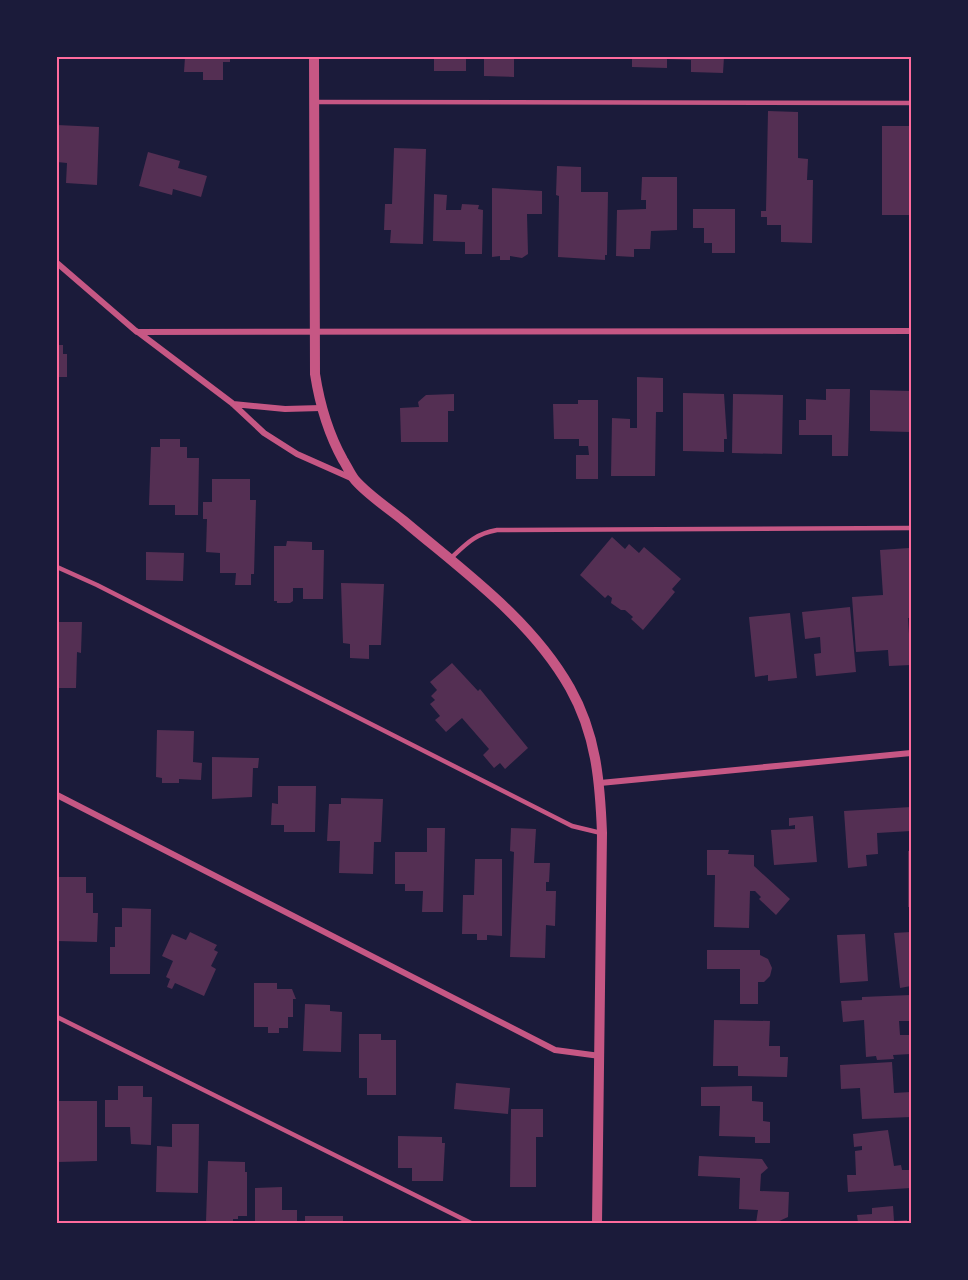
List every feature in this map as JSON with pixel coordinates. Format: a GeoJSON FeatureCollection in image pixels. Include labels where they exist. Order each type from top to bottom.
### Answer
{"type":"FeatureCollection","features":[{"type":"Feature","properties":{"kind":"street"},"geometry":{"type":"LineString","coordinates":[[314,57],[315,374],[321,408],[333,441],[355,480]]}},
{"type":"Feature","properties":{"kind":"street"},"geometry":{"type":"LineString","coordinates":[[57,263],[138,332],[232,404],[264,433],[297,454],[355,480],[519,622],[551,658],[571,689],[590,735],[600,783],[602,833],[597,1223]]}},
{"type":"Feature","properties":{"kind":"street"},"geometry":{"type":"LineString","coordinates":[[138,332],[911,331]]}},
{"type":"Feature","properties":{"kind":"street"},"geometry":{"type":"LineString","coordinates":[[232,404],[285,409],[321,408]]}},
{"type":"Feature","properties":{"kind":"street"},"geometry":{"type":"LineString","coordinates":[[600,783],[911,753]]}},
{"type":"Feature","properties":{"kind":"street"},"geometry":{"type":"LineString","coordinates":[[57,795],[555,1050],[600,1056]]}},
{"type":"Feature","properties":{"kind":"lane"},"geometry":{"type":"LineString","coordinates":[[315,102],[911,103]]}},
{"type":"Feature","properties":{"kind":"lane"},"geometry":{"type":"LineString","coordinates":[[450,560],[472,539],[483,533],[497,530],[911,528]]}},
{"type":"Feature","properties":{"kind":"lane"},"geometry":{"type":"LineString","coordinates":[[57,567],[97,585],[572,826],[602,833]]}},
{"type":"Feature","properties":{"kind":"lane"},"geometry":{"type":"LineString","coordinates":[[57,1017],[471,1223]]}},
{"type":"Feature","properties":{"kind":"building"},"geometry":{"type":"Polygon","coordinates":[[[185,57],[230,57],[230,62],[223,62],[223,80],[203,80],[203,72],[184,72],[185,57]]]}},
{"type":"Feature","properties":{"kind":"building"},"geometry":{"type":"Polygon","coordinates":[[[434,57],[466,57],[466,71],[434,71],[434,57]]]}},
{"type":"Feature","properties":{"kind":"building"},"geometry":{"type":"Polygon","coordinates":[[[484,57],[514,57],[514,77],[484,76],[484,57]]]}},
{"type":"Feature","properties":{"kind":"building"},"geometry":{"type":"Polygon","coordinates":[[[632,57],[724,57],[723,73],[691,72],[691,60],[667,59],[667,68],[632,67],[632,57]]]}},
{"type":"Feature","properties":{"kind":"building"},"geometry":{"type":"Polygon","coordinates":[[[768,111],[798,112],[798,158],[808,159],[807,180],[813,180],[812,243],[781,242],[781,225],[767,225],[767,217],[761,217],[761,211],[766,211],[768,111]]]}},
{"type":"Feature","properties":{"kind":"building"},"geometry":{"type":"Polygon","coordinates":[[[57,125],[99,127],[97,185],[66,183],[67,163],[57,162],[57,125]]]}},
{"type":"Feature","properties":{"kind":"building"},"geometry":{"type":"Polygon","coordinates":[[[882,126],[911,126],[911,215],[882,215],[882,126]]]}},
{"type":"Feature","properties":{"kind":"building"},"geometry":{"type":"Polygon","coordinates":[[[394,148],[426,149],[423,244],[390,243],[391,230],[384,230],[385,204],[392,204],[394,148]]]}},
{"type":"Feature","properties":{"kind":"building"},"geometry":{"type":"Polygon","coordinates":[[[148,152],[180,161],[178,168],[207,176],[201,197],[173,189],[172,195],[139,186],[148,152]]]}},
{"type":"Feature","properties":{"kind":"building"},"geometry":{"type":"Polygon","coordinates":[[[557,166],[581,167],[581,192],[608,192],[605,260],[558,257],[557,166]]]}},
{"type":"Feature","properties":{"kind":"building"},"geometry":{"type":"Polygon","coordinates":[[[642,177],[677,177],[677,230],[651,231],[650,249],[634,249],[634,257],[616,256],[617,210],[646,209],[646,200],[641,200],[642,177]]]}},
{"type":"Feature","properties":{"kind":"building"},"geometry":{"type":"Polygon","coordinates":[[[492,188],[542,191],[542,214],[527,214],[528,254],[522,258],[510,256],[510,260],[500,260],[500,256],[492,257],[492,188]]]}},
{"type":"Feature","properties":{"kind":"building"},"geometry":{"type":"Polygon","coordinates":[[[434,194],[447,195],[446,210],[461,210],[462,204],[479,205],[478,209],[483,210],[482,254],[465,254],[465,242],[433,241],[434,194]]]}},
{"type":"Feature","properties":{"kind":"building"},"geometry":{"type":"Polygon","coordinates":[[[693,209],[735,209],[735,253],[712,253],[712,243],[704,243],[704,228],[693,228],[693,209]]]}},
{"type":"Feature","properties":{"kind":"building"},"geometry":{"type":"Polygon","coordinates":[[[57,345],[63,345],[63,354],[67,354],[67,377],[57,377],[57,345]]]}},
{"type":"Feature","properties":{"kind":"building"},"geometry":{"type":"Polygon","coordinates":[[[637,377],[663,378],[663,412],[656,412],[655,476],[611,476],[612,418],[630,419],[630,428],[637,428],[637,377]]]}},
{"type":"Feature","properties":{"kind":"building"},"geometry":{"type":"Polygon","coordinates":[[[826,389],[850,389],[848,456],[832,456],[832,435],[799,435],[799,420],[806,420],[806,399],[826,400],[826,389]]]}},
{"type":"Feature","properties":{"kind":"building"},"geometry":{"type":"Polygon","coordinates":[[[870,390],[911,391],[911,432],[870,431],[870,390]]]}},
{"type":"Feature","properties":{"kind":"building"},"geometry":{"type":"Polygon","coordinates":[[[683,393],[724,394],[727,439],[724,439],[724,452],[683,451],[683,393]]]}},
{"type":"Feature","properties":{"kind":"building"},"geometry":{"type":"Polygon","coordinates":[[[454,394],[454,411],[448,411],[448,442],[401,442],[400,408],[419,407],[418,402],[426,395],[454,394]]]}},
{"type":"Feature","properties":{"kind":"building"},"geometry":{"type":"Polygon","coordinates":[[[733,394],[783,395],[782,454],[732,453],[733,394]]]}},
{"type":"Feature","properties":{"kind":"building"},"geometry":{"type":"Polygon","coordinates":[[[578,400],[598,400],[598,479],[576,479],[576,455],[589,455],[588,446],[579,446],[579,439],[554,439],[553,404],[578,404],[578,400]]]}},
{"type":"Feature","properties":{"kind":"building"},"geometry":{"type":"Polygon","coordinates":[[[160,439],[180,439],[180,447],[187,447],[187,458],[199,458],[198,515],[175,515],[175,505],[149,505],[151,447],[160,447],[160,439]]]}},
{"type":"Feature","properties":{"kind":"building"},"geometry":{"type":"Polygon","coordinates":[[[212,479],[250,479],[250,500],[256,500],[254,574],[251,574],[251,585],[235,585],[236,573],[220,573],[220,553],[206,552],[207,519],[203,519],[203,502],[212,502],[212,479]]]}},
{"type":"Feature","properties":{"kind":"building"},"geometry":{"type":"Polygon","coordinates":[[[612,537],[625,549],[629,544],[639,553],[644,547],[681,579],[672,589],[675,592],[643,630],[625,610],[611,603],[612,598],[608,595],[605,598],[580,575],[612,537]]]}},
{"type":"Feature","properties":{"kind":"building"},"geometry":{"type":"Polygon","coordinates":[[[287,541],[312,542],[312,550],[324,550],[323,599],[303,599],[303,588],[293,588],[293,601],[277,603],[274,601],[274,546],[286,546],[287,541]]]}},
{"type":"Feature","properties":{"kind":"building"},"geometry":{"type":"Polygon","coordinates":[[[909,548],[911,618],[908,618],[911,665],[889,666],[888,650],[856,652],[852,597],[883,595],[880,550],[909,548]]]}},
{"type":"Feature","properties":{"kind":"building"},"geometry":{"type":"Polygon","coordinates":[[[146,552],[184,553],[183,581],[146,580],[146,552]]]}},
{"type":"Feature","properties":{"kind":"building"},"geometry":{"type":"Polygon","coordinates":[[[341,583],[384,584],[381,645],[369,645],[369,659],[350,658],[350,644],[343,643],[341,583]]]}},
{"type":"Feature","properties":{"kind":"building"},"geometry":{"type":"Polygon","coordinates":[[[850,607],[856,672],[816,676],[814,654],[821,653],[820,637],[805,639],[802,612],[850,607]]]}},
{"type":"Feature","properties":{"kind":"building"},"geometry":{"type":"Polygon","coordinates":[[[790,613],[797,678],[768,681],[768,675],[755,677],[749,617],[790,613]]]}},
{"type":"Feature","properties":{"kind":"building"},"geometry":{"type":"Polygon","coordinates":[[[57,622],[82,622],[81,653],[77,652],[76,688],[57,688],[57,622]]]}},
{"type":"Feature","properties":{"kind":"building"},"geometry":{"type":"Polygon","coordinates":[[[452,663],[478,691],[480,689],[528,748],[505,769],[500,763],[494,768],[483,755],[489,749],[462,718],[446,732],[435,720],[440,716],[430,704],[435,700],[431,696],[437,690],[430,682],[452,663]]]}},
{"type":"Feature","properties":{"kind":"building"},"geometry":{"type":"Polygon","coordinates":[[[157,730],[194,731],[193,762],[202,763],[201,780],[179,779],[179,783],[162,783],[162,778],[156,777],[157,730]]]}},
{"type":"Feature","properties":{"kind":"building"},"geometry":{"type":"Polygon","coordinates":[[[212,757],[259,758],[258,768],[253,768],[252,797],[212,799],[212,757]]]}},
{"type":"Feature","properties":{"kind":"building"},"geometry":{"type":"Polygon","coordinates":[[[278,786],[316,786],[315,832],[284,832],[284,825],[271,825],[272,803],[278,804],[278,786]]]}},
{"type":"Feature","properties":{"kind":"building"},"geometry":{"type":"Polygon","coordinates":[[[341,798],[383,799],[381,842],[374,842],[373,874],[339,873],[340,841],[327,841],[329,804],[341,804],[341,798]]]}},
{"type":"Feature","properties":{"kind":"building"},"geometry":{"type":"Polygon","coordinates":[[[911,807],[911,831],[877,833],[878,854],[866,855],[867,866],[848,868],[844,811],[911,807]]]}},
{"type":"Feature","properties":{"kind":"building"},"geometry":{"type":"Polygon","coordinates":[[[813,816],[817,862],[774,865],[771,830],[795,829],[795,825],[789,826],[789,818],[813,816]]]}},
{"type":"Feature","properties":{"kind":"building"},"geometry":{"type":"Polygon","coordinates":[[[427,828],[445,828],[443,912],[422,912],[423,891],[405,891],[405,884],[395,884],[395,852],[427,852],[427,828]]]}},
{"type":"Feature","properties":{"kind":"building"},"geometry":{"type":"Polygon","coordinates":[[[511,828],[536,829],[534,863],[550,863],[546,891],[556,891],[555,926],[546,925],[545,958],[510,957],[514,852],[510,851],[511,828]]]}},
{"type":"Feature","properties":{"kind":"building"},"geometry":{"type":"Polygon","coordinates":[[[707,850],[729,850],[728,854],[754,855],[754,866],[790,899],[776,915],[759,899],[761,897],[755,891],[750,891],[749,928],[714,927],[715,875],[707,875],[707,850]]]}},
{"type":"Feature","properties":{"kind":"building"},"geometry":{"type":"Polygon","coordinates":[[[908,851],[911,851],[911,907],[908,907],[908,851]]]}},
{"type":"Feature","properties":{"kind":"building"},"geometry":{"type":"Polygon","coordinates":[[[475,859],[502,859],[502,936],[487,935],[487,940],[477,940],[477,934],[462,934],[463,895],[474,895],[475,859]]]}},
{"type":"Feature","properties":{"kind":"building"},"geometry":{"type":"Polygon","coordinates":[[[57,877],[86,877],[86,893],[93,893],[93,913],[98,913],[97,942],[57,941],[57,877]]]}},
{"type":"Feature","properties":{"kind":"building"},"geometry":{"type":"Polygon","coordinates":[[[122,908],[151,909],[150,974],[110,974],[110,947],[115,947],[115,927],[122,927],[122,908]]]}},
{"type":"Feature","properties":{"kind":"building"},"geometry":{"type":"Polygon","coordinates":[[[190,932],[217,945],[214,950],[218,952],[211,966],[216,969],[204,996],[175,983],[172,989],[167,987],[170,979],[166,977],[173,961],[162,956],[172,934],[186,940],[190,932]]]}},
{"type":"Feature","properties":{"kind":"building"},"geometry":{"type":"Polygon","coordinates":[[[911,932],[911,986],[900,988],[894,933],[911,932]]]}},
{"type":"Feature","properties":{"kind":"building"},"geometry":{"type":"Polygon","coordinates":[[[865,934],[868,981],[840,983],[837,935],[865,934]]]}},
{"type":"Feature","properties":{"kind":"building"},"geometry":{"type":"Polygon","coordinates":[[[707,950],[760,950],[760,955],[768,959],[772,968],[770,976],[764,982],[758,982],[758,1004],[740,1004],[740,969],[707,969],[707,950]]]}},
{"type":"Feature","properties":{"kind":"building"},"geometry":{"type":"Polygon","coordinates":[[[254,983],[277,983],[277,989],[292,989],[296,999],[293,999],[293,1017],[288,1017],[288,1028],[279,1028],[279,1033],[268,1033],[268,1027],[254,1027],[254,983]]]}},
{"type":"Feature","properties":{"kind":"building"},"geometry":{"type":"Polygon","coordinates":[[[911,995],[911,1021],[899,1021],[900,1035],[911,1035],[911,1054],[893,1055],[894,1059],[877,1060],[876,1056],[866,1057],[864,1020],[843,1022],[841,1001],[862,1000],[862,997],[911,995]]]}},
{"type":"Feature","properties":{"kind":"building"},"geometry":{"type":"Polygon","coordinates":[[[305,1004],[330,1005],[330,1011],[342,1012],[341,1052],[303,1051],[305,1004]]]}},
{"type":"Feature","properties":{"kind":"building"},"geometry":{"type":"Polygon","coordinates":[[[714,1020],[770,1021],[769,1046],[780,1046],[780,1057],[788,1057],[787,1077],[738,1076],[738,1066],[713,1066],[714,1020]]]}},
{"type":"Feature","properties":{"kind":"building"},"geometry":{"type":"Polygon","coordinates":[[[359,1034],[381,1034],[381,1040],[396,1040],[396,1095],[367,1095],[367,1078],[359,1078],[359,1034]]]}},
{"type":"Feature","properties":{"kind":"building"},"geometry":{"type":"Polygon","coordinates":[[[892,1062],[894,1093],[911,1092],[911,1117],[862,1119],[860,1088],[841,1089],[840,1065],[892,1062]]]}},
{"type":"Feature","properties":{"kind":"building"},"geometry":{"type":"Polygon","coordinates":[[[456,1083],[510,1088],[508,1114],[454,1109],[456,1083]]]}},
{"type":"Feature","properties":{"kind":"building"},"geometry":{"type":"Polygon","coordinates":[[[118,1086],[143,1086],[143,1097],[152,1097],[151,1145],[131,1144],[130,1127],[105,1127],[105,1100],[118,1100],[118,1086]]]}},
{"type":"Feature","properties":{"kind":"building"},"geometry":{"type":"Polygon","coordinates":[[[752,1086],[752,1101],[763,1102],[763,1121],[770,1122],[770,1143],[755,1143],[755,1137],[719,1136],[720,1106],[701,1106],[701,1087],[752,1086]]]}},
{"type":"Feature","properties":{"kind":"building"},"geometry":{"type":"Polygon","coordinates":[[[58,1101],[97,1101],[97,1161],[58,1162],[58,1101]]]}},
{"type":"Feature","properties":{"kind":"building"},"geometry":{"type":"Polygon","coordinates":[[[511,1109],[543,1109],[543,1137],[536,1137],[536,1187],[510,1187],[511,1109]]]}},
{"type":"Feature","properties":{"kind":"building"},"geometry":{"type":"Polygon","coordinates":[[[172,1124],[199,1124],[198,1193],[156,1192],[157,1146],[172,1147],[172,1124]]]}},
{"type":"Feature","properties":{"kind":"building"},"geometry":{"type":"Polygon","coordinates":[[[888,1130],[894,1166],[901,1165],[902,1170],[911,1170],[911,1188],[848,1192],[847,1175],[856,1175],[855,1151],[862,1150],[862,1146],[854,1147],[853,1134],[888,1130]]]}},
{"type":"Feature","properties":{"kind":"building"},"geometry":{"type":"Polygon","coordinates":[[[398,1136],[442,1137],[442,1143],[445,1143],[443,1181],[412,1181],[412,1168],[398,1168],[398,1136]]]}},
{"type":"Feature","properties":{"kind":"building"},"geometry":{"type":"Polygon","coordinates":[[[699,1156],[762,1159],[768,1168],[761,1174],[760,1191],[789,1192],[788,1217],[775,1223],[756,1223],[758,1210],[739,1209],[740,1178],[698,1176],[699,1156]]]}},
{"type":"Feature","properties":{"kind":"building"},"geometry":{"type":"Polygon","coordinates":[[[208,1161],[245,1162],[247,1216],[238,1216],[238,1219],[233,1219],[233,1222],[206,1222],[208,1161]]]}},
{"type":"Feature","properties":{"kind":"building"},"geometry":{"type":"Polygon","coordinates":[[[282,1187],[282,1210],[297,1210],[297,1223],[255,1223],[255,1188],[282,1187]]]}},
{"type":"Feature","properties":{"kind":"building"},"geometry":{"type":"Polygon","coordinates":[[[893,1206],[894,1221],[907,1220],[907,1223],[858,1223],[857,1215],[872,1214],[872,1208],[893,1206]]]}},
{"type":"Feature","properties":{"kind":"building"},"geometry":{"type":"Polygon","coordinates":[[[305,1216],[343,1216],[343,1223],[305,1223],[305,1216]]]}}]}
